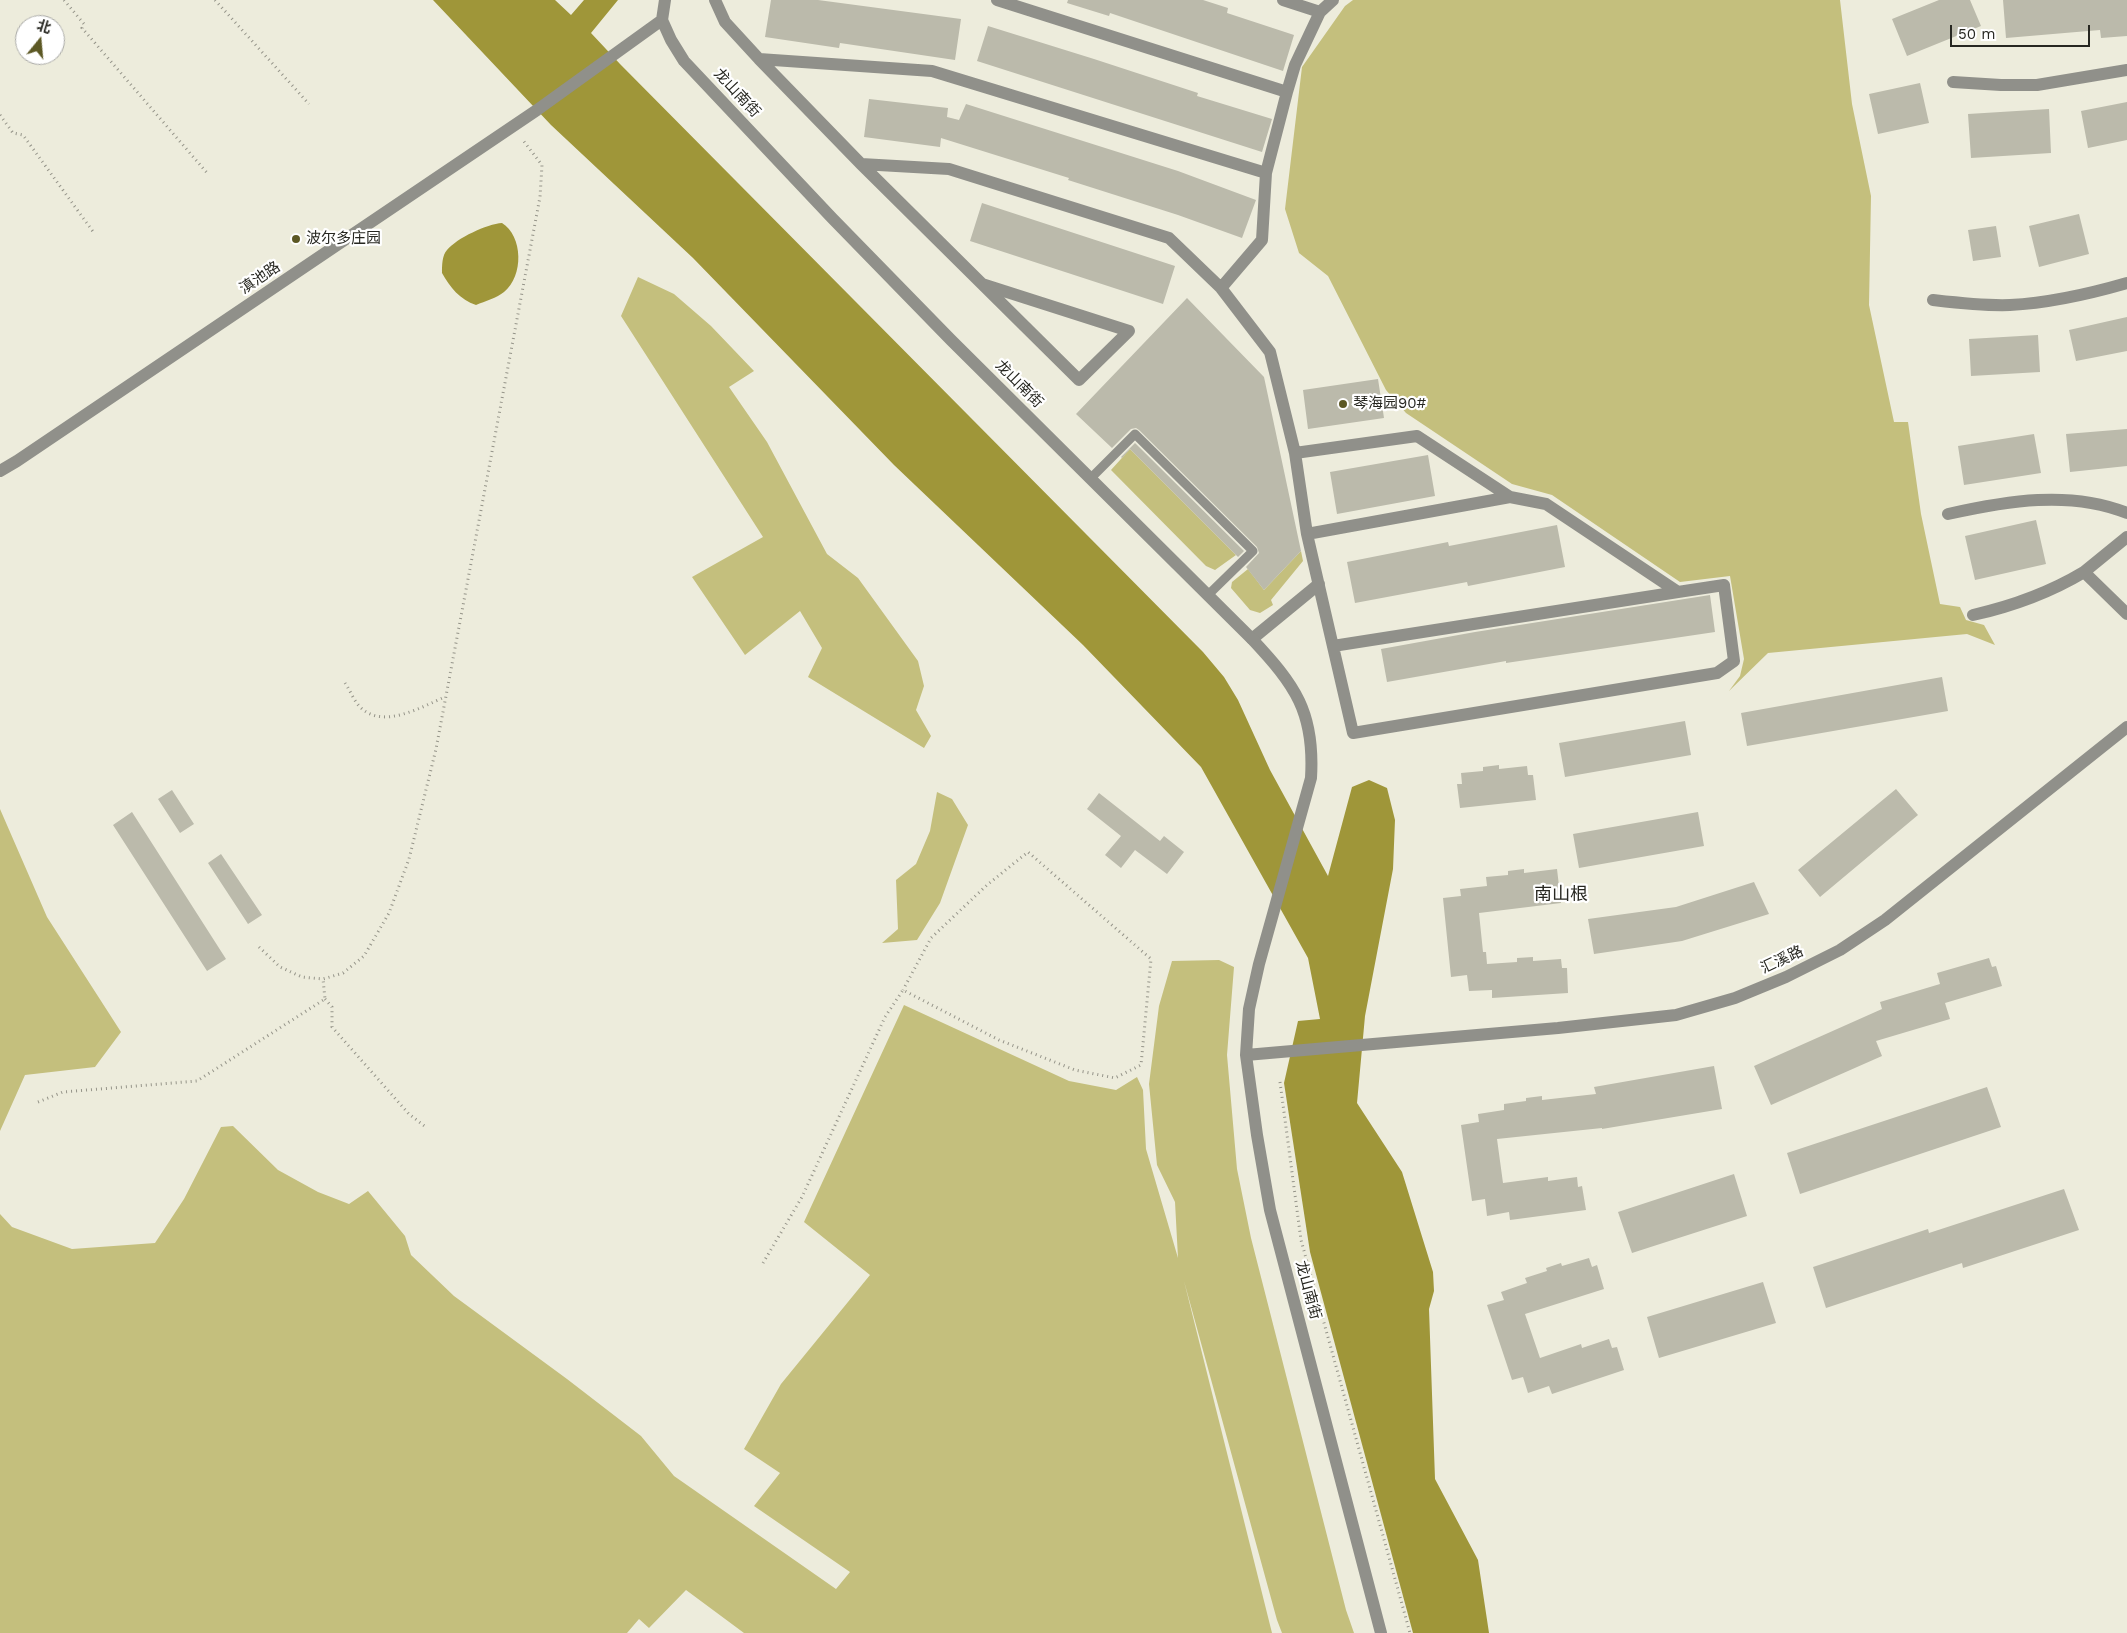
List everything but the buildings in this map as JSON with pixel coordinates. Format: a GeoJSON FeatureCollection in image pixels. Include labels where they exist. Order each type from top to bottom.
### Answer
{"type":"FeatureCollection","features":[{"type":"Feature","properties":{"kind":"street"},"geometry":{"type":"LineString","coordinates":[[662,20],[665,0]]}},
{"type":"Feature","properties":{"kind":"street"},"geometry":{"type":"LineString","coordinates":[[715,0],[725,22],[760,59],[861,164],[982,284],[1079,380],[1129,331],[982,284]]}},
{"type":"Feature","properties":{"kind":"street"},"geometry":{"type":"LineString","coordinates":[[997,0],[1287,92]]}},
{"type":"Feature","properties":{"kind":"street"},"geometry":{"type":"LineString","coordinates":[[1283,0],[1320,12]]}},
{"type":"Feature","properties":{"kind":"street"},"geometry":{"type":"LineString","coordinates":[[1221,288],[1262,240],[1266,174],[1287,92],[1295,65],[1320,12],[1333,0]]}},
{"type":"Feature","properties":{"kind":"street","name":"滇池路"},"geometry":{"type":"LineString","coordinates":[[0,471],[18,461],[511,128],[662,20]]}},
{"type":"Feature","properties":{"kind":"street","name":"龙山南街"},"geometry":{"type":"LineString","coordinates":[[662,20],[671,40],[684,61],[839,225],[1252,639],[1284,674],[1297,696],[1307,721],[1312,757],[1311,778],[1262,950],[1249,1009],[1246,1055],[1270,1210],[1381,1633]]}},
{"type":"Feature","properties":{"kind":"street"},"geometry":{"type":"LineString","coordinates":[[760,59],[932,71],[1266,174]]}},
{"type":"Feature","properties":{"kind":"street"},"geometry":{"type":"LineString","coordinates":[[1954,82],[2037,85],[2127,70]]}},
{"type":"Feature","properties":{"kind":"street"},"geometry":{"type":"LineString","coordinates":[[861,164],[949,169],[1169,238],[1221,288],[1270,352],[1295,453],[1308,534],[1333,646],[1353,732],[1718,673],[1734,661],[1724,585],[1333,646]]}},
{"type":"Feature","properties":{"kind":"street"},"geometry":{"type":"LineString","coordinates":[[1933,300],[2010,305],[2061,298],[2127,283]]}},
{"type":"Feature","properties":{"kind":"street"},"geometry":{"type":"LineString","coordinates":[[1295,453],[1417,436],[1510,497]]}},
{"type":"Feature","properties":{"kind":"street"},"geometry":{"type":"LineString","coordinates":[[1308,534],[1510,497],[1546,504],[1678,592]]}},
{"type":"Feature","properties":{"kind":"street"},"geometry":{"type":"LineString","coordinates":[[1948,514],[1989,505],[2032,500],[2094,504],[2127,513]]}},
{"type":"Feature","properties":{"kind":"street"},"geometry":{"type":"LineString","coordinates":[[1973,615],[2028,600],[2084,572],[2127,536]]}},
{"type":"Feature","properties":{"kind":"street"},"geometry":{"type":"LineString","coordinates":[[2084,572],[2127,614]]}},
{"type":"Feature","properties":{"kind":"street"},"geometry":{"type":"LineString","coordinates":[[1252,639],[1319,584]]}},
{"type":"Feature","properties":{"kind":"street","name":"汇溪路"},"geometry":{"type":"LineString","coordinates":[[1246,1055],[1558,1028],[1676,1015],[1735,998],[1786,977],[1840,950],[1885,920],[2127,727]]}},
{"type":"Feature","properties":{"kind":"lane"},"geometry":{"type":"LineString","coordinates":[[1091,478],[1135,434],[1253,552],[1208,595]]}},
{"type":"Feature","properties":{"kind":"path"},"geometry":{"type":"LineString","coordinates":[[64,0],[84,24],[82,28],[208,174]]}},
{"type":"Feature","properties":{"kind":"path"},"geometry":{"type":"LineString","coordinates":[[215,0],[309,104]]}},
{"type":"Feature","properties":{"kind":"path"},"geometry":{"type":"LineString","coordinates":[[0,115],[13,133],[23,135],[94,233]]}},
{"type":"Feature","properties":{"kind":"path"},"geometry":{"type":"LineString","coordinates":[[259,947],[280,967],[302,977],[323,980],[343,973],[364,956],[389,913],[409,859],[436,749],[540,196],[542,165],[511,128]]}},
{"type":"Feature","properties":{"kind":"path"},"geometry":{"type":"LineString","coordinates":[[346,683],[360,707],[374,715],[388,717],[445,697]]}},
{"type":"Feature","properties":{"kind":"path"},"geometry":{"type":"LineString","coordinates":[[763,1263],[802,1197],[885,1017],[903,990],[931,938],[987,885],[1028,852],[1151,958],[1142,1066],[1115,1078],[1075,1070],[999,1040],[903,990]]}},
{"type":"Feature","properties":{"kind":"path"},"geometry":{"type":"LineString","coordinates":[[323,980],[324,999],[332,1007],[332,1027],[409,1114],[427,1128]]}},
{"type":"Feature","properties":{"kind":"path"},"geometry":{"type":"LineString","coordinates":[[38,1102],[63,1092],[198,1081],[324,999]]}},
{"type":"Feature","properties":{"kind":"path"},"geometry":{"type":"LineString","coordinates":[[1280,1082],[1301,1240],[1410,1633]]}},
{"type":"Feature","properties":{"kind":"shaded area"},"geometry":{"type":"Polygon","coordinates":[[[433,0],[555,0],[571,15],[584,0],[618,0],[591,33],[1203,652],[1224,677],[1238,700],[1270,770],[1328,876],[1352,787],[1369,780],[1387,788],[1395,820],[1393,869],[1365,1016],[1357,1103],[1402,1172],[1433,1272],[1434,1291],[1429,1309],[1435,1479],[1478,1560],[1489,1633],[1413,1633],[1310,1252],[1284,1083],[1298,1021],[1320,1019],[1308,958],[1201,767],[1083,645],[894,465],[693,258],[551,125],[433,0]]]}},
{"type":"Feature","properties":{"kind":"shaded area"},"geometry":{"type":"Polygon","coordinates":[[[1353,0],[1840,0],[1852,104],[1871,196],[1869,305],[1894,422],[1908,422],[1921,514],[1940,604],[1960,607],[1966,620],[1984,625],[1995,645],[1967,634],[1768,653],[1729,691],[1740,676],[1744,659],[1730,576],[1680,582],[1552,495],[1512,484],[1406,413],[1386,390],[1328,276],[1299,253],[1285,209],[1302,67],[1345,6],[1353,0]]]}},
{"type":"Feature","properties":{"kind":"shaded area"},"geometry":{"type":"Polygon","coordinates":[[[502,223],[509,229],[517,246],[518,267],[515,276],[511,285],[501,294],[476,305],[470,303],[452,288],[442,273],[444,255],[452,245],[465,236],[488,226],[502,223]]]}},
{"type":"Feature","properties":{"kind":"shaded area"},"geometry":{"type":"Polygon","coordinates":[[[638,277],[674,294],[711,326],[754,371],[729,387],[767,442],[827,554],[858,578],[918,661],[924,686],[916,710],[931,736],[924,748],[808,677],[822,648],[800,611],[745,655],[692,577],[763,537],[621,316],[638,277]]]}},
{"type":"Feature","properties":{"kind":"shaded area"},"geometry":{"type":"Polygon","coordinates":[[[1130,449],[1236,555],[1215,570],[1206,566],[1111,470],[1130,449]]]}},
{"type":"Feature","properties":{"kind":"shaded area"},"geometry":{"type":"Polygon","coordinates":[[[1301,551],[1303,561],[1271,600],[1273,605],[1260,613],[1250,610],[1231,588],[1232,582],[1248,569],[1264,590],[1301,551]]]}},
{"type":"Feature","properties":{"kind":"shaded area"},"geometry":{"type":"Polygon","coordinates":[[[937,792],[952,799],[968,825],[940,903],[917,940],[882,943],[898,929],[896,880],[916,864],[930,831],[937,792]]]}},
{"type":"Feature","properties":{"kind":"shaded area"},"geometry":{"type":"Polygon","coordinates":[[[0,809],[47,917],[121,1032],[95,1067],[25,1075],[0,1131],[0,809]]]}},
{"type":"Feature","properties":{"kind":"shaded area"},"geometry":{"type":"Polygon","coordinates":[[[1219,960],[1234,967],[1227,1055],[1237,1169],[1251,1238],[1346,1610],[1354,1633],[1282,1633],[1184,1281],[1272,1633],[744,1633],[686,1590],[649,1628],[639,1619],[627,1633],[0,1633],[0,1214],[12,1227],[72,1249],[155,1243],[184,1199],[221,1127],[233,1126],[278,1170],[318,1192],[349,1204],[368,1191],[405,1236],[411,1255],[454,1296],[641,1436],[674,1476],[836,1589],[850,1572],[754,1506],[780,1473],[744,1449],[781,1384],[870,1275],[804,1222],[904,1005],[1069,1081],[1116,1090],[1137,1077],[1143,1090],[1146,1149],[1178,1258],[1175,1202],[1157,1165],[1149,1084],[1159,1006],[1172,961],[1219,960]]]}},
{"type":"Feature","properties":{"kind":"place","name":"波尔多庄园"},"geometry":{"type":"Point","coordinates":[296,239]}},
{"type":"Feature","properties":{"kind":"place","name":"琴海园90#"},"geometry":{"type":"Point","coordinates":[1343,404]}},
{"type":"Feature","properties":{"kind":"district","name":"南山根"},"geometry":{"type":"Point","coordinates":[1561,895]}}]}
